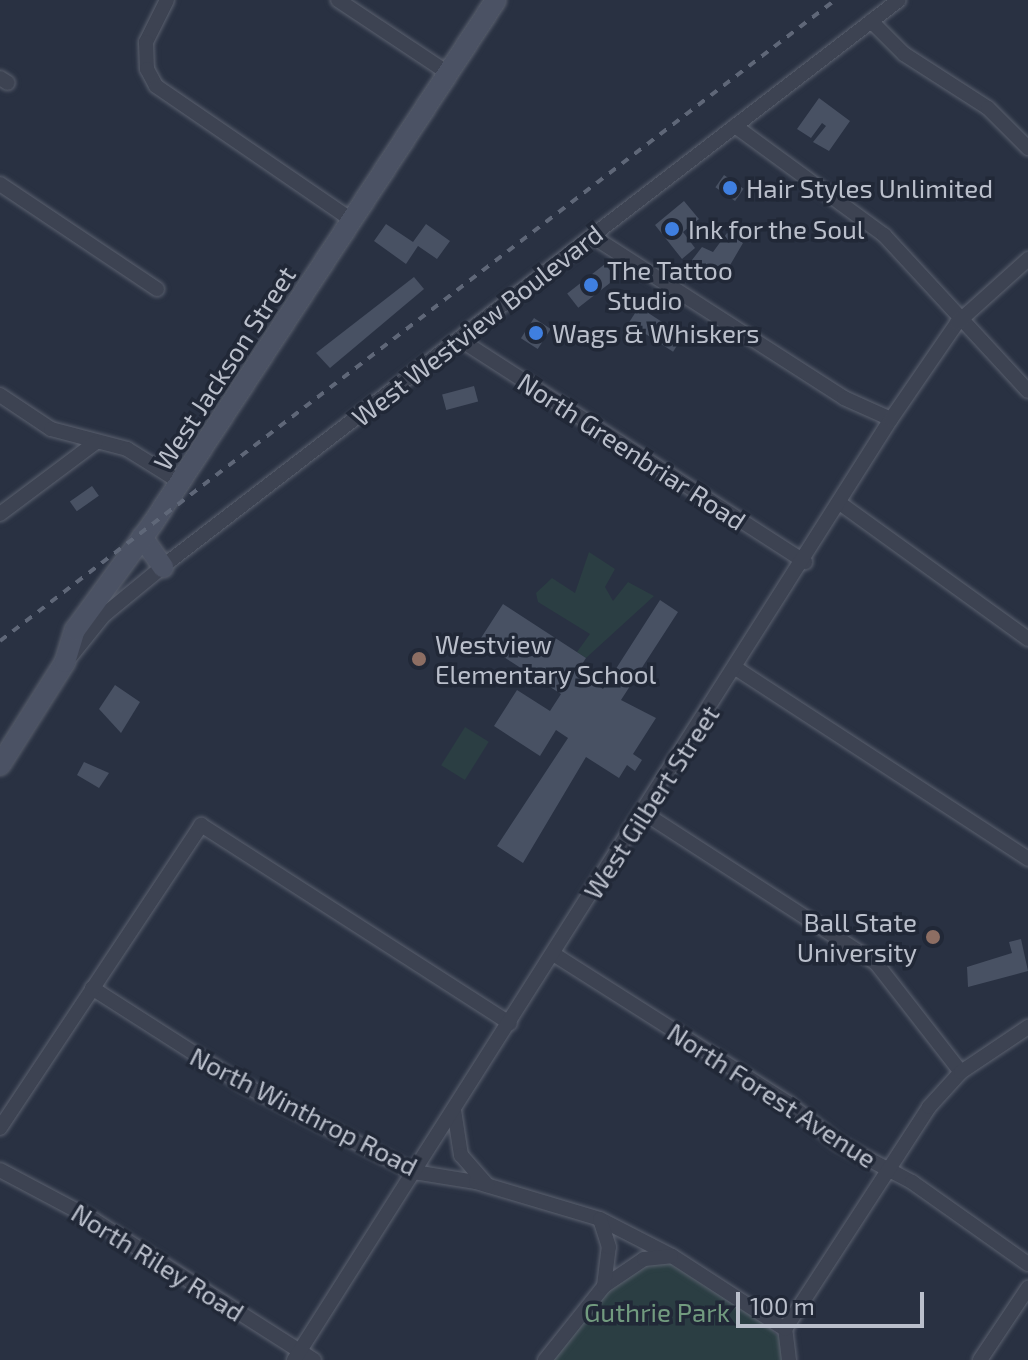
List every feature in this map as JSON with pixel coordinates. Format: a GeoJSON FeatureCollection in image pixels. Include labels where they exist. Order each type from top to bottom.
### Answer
{"type":"FeatureCollection","features":[{"type":"Feature","properties":{"kind":"main road","name":"West Jackson Street"},"geometry":{"type":"LineString","coordinates":[[0,765],[65,662],[75,630],[180,482],[496,0]]}},
{"type":"Feature","properties":{"kind":"main road"},"geometry":{"type":"LineString","coordinates":[[142,537],[163,567]]}},
{"type":"Feature","properties":{"kind":"street"},"geometry":{"type":"LineString","coordinates":[[167,0],[148,33],[145,60],[161,92],[352,220]]}},
{"type":"Feature","properties":{"kind":"street"},"geometry":{"type":"LineString","coordinates":[[338,0],[448,73]]}},
{"type":"Feature","properties":{"kind":"street","name":"West Westview Boulevard"},"geometry":{"type":"LineString","coordinates":[[65,662],[104,615],[163,567],[899,0]]}},
{"type":"Feature","properties":{"kind":"street"},"geometry":{"type":"LineString","coordinates":[[871,21],[904,54],[988,108],[1028,148]]}},
{"type":"Feature","properties":{"kind":"street"},"geometry":{"type":"LineString","coordinates":[[735,126],[777,162],[856,210],[962,318],[1028,391]]}},
{"type":"Feature","properties":{"kind":"street"},"geometry":{"type":"LineString","coordinates":[[0,184],[157,289]]}},
{"type":"Feature","properties":{"kind":"street"},"geometry":{"type":"LineString","coordinates":[[592,236],[844,398],[891,419]]}},
{"type":"Feature","properties":{"kind":"street","name":"West Gilbert Street"},"geometry":{"type":"LineString","coordinates":[[296,1356],[805,562],[891,419],[962,318],[1028,259]]}},
{"type":"Feature","properties":{"kind":"street","name":"North Greenbriar Road"},"geometry":{"type":"LineString","coordinates":[[459,339],[805,562]]}},
{"type":"Feature","properties":{"kind":"street"},"geometry":{"type":"LineString","coordinates":[[0,395],[27,417],[95,443],[137,453],[180,482]]}},
{"type":"Feature","properties":{"kind":"street"},"geometry":{"type":"LineString","coordinates":[[0,514],[95,443]]}},
{"type":"Feature","properties":{"kind":"street"},"geometry":{"type":"LineString","coordinates":[[841,504],[1028,639]]}},
{"type":"Feature","properties":{"kind":"street"},"geometry":{"type":"LineString","coordinates":[[737,669],[1028,859]]}},
{"type":"Feature","properties":{"kind":"street"},"geometry":{"type":"LineString","coordinates":[[644,813],[876,963],[961,1072]]}},
{"type":"Feature","properties":{"kind":"street"},"geometry":{"type":"LineString","coordinates":[[0,1128],[201,825],[510,1023]]}},
{"type":"Feature","properties":{"kind":"street","name":"North Forest Avenue"},"geometry":{"type":"LineString","coordinates":[[555,955],[1028,1264]]}},
{"type":"Feature","properties":{"kind":"street","name":"North Winthrop Road"},"geometry":{"type":"LineString","coordinates":[[92,988],[242,1084],[414,1172],[487,1185],[600,1219],[672,1256],[785,1329]]}},
{"type":"Feature","properties":{"kind":"street"},"geometry":{"type":"LineString","coordinates":[[789,1360],[785,1329],[886,1169],[961,1072],[1027,1029]]}},
{"type":"Feature","properties":{"kind":"street"},"geometry":{"type":"LineString","coordinates":[[454,1110],[461,1155],[487,1185]]}},
{"type":"Feature","properties":{"kind":"street","name":"North Riley Road"},"geometry":{"type":"LineString","coordinates":[[0,1170],[94,1220],[296,1356],[314,1360]]}},
{"type":"Feature","properties":{"kind":"street"},"geometry":{"type":"LineString","coordinates":[[600,1219],[609,1247],[604,1286]]}},
{"type":"Feature","properties":{"kind":"street"},"geometry":{"type":"LineString","coordinates":[[545,1360],[604,1286],[644,1259],[672,1256]]}},
{"type":"Feature","properties":{"kind":"street"},"geometry":{"type":"LineString","coordinates":[[980,1360],[1028,1288]]}},
{"type":"Feature","properties":{"kind":"green space"},"geometry":{"type":"Polygon","coordinates":[[[589,552],[615,569],[605,587],[613,601],[628,582],[654,596],[586,658],[577,652],[590,634],[538,602],[536,593],[552,578],[575,593],[589,552]]]}},
{"type":"Feature","properties":{"kind":"green space"},"geometry":{"type":"Polygon","coordinates":[[[465,727],[489,742],[465,780],[441,765],[465,727]]]}},
{"type":"Feature","properties":{"kind":"green space","name":"Guthrie Park"},"geometry":{"type":"Polygon","coordinates":[[[670,1263],[770,1328],[780,1339],[783,1360],[551,1360],[608,1291],[640,1267],[670,1263]]]}},
{"type":"Feature","properties":{"kind":"building"},"geometry":{"type":"Polygon","coordinates":[[[819,98],[850,121],[829,151],[813,142],[826,126],[822,123],[811,138],[797,129],[819,98]]]}},
{"type":"Feature","properties":{"kind":"building","name":"Hair Styles Unlimited"},"geometry":{"type":"Polygon","coordinates":[[[724,175],[744,189],[735,201],[715,187],[724,175]]]}},
{"type":"Feature","properties":{"kind":"building","name":"Ink for the Soul"},"geometry":{"type":"Polygon","coordinates":[[[684,201],[699,219],[683,232],[695,248],[682,259],[655,225],[684,201]]]}},
{"type":"Feature","properties":{"kind":"building"},"geometry":{"type":"Polygon","coordinates":[[[386,224],[413,242],[426,224],[450,241],[437,259],[418,246],[406,264],[374,241],[386,224]]]}},
{"type":"Feature","properties":{"kind":"building"},"geometry":{"type":"Polygon","coordinates":[[[727,233],[743,243],[722,279],[692,260],[702,247],[713,252],[727,233]]]}},
{"type":"Feature","properties":{"kind":"building","name":"The Tattoo Studio"},"geometry":{"type":"Polygon","coordinates":[[[605,264],[616,278],[578,308],[567,294],[605,264]]]}},
{"type":"Feature","properties":{"kind":"building"},"geometry":{"type":"Polygon","coordinates":[[[414,277],[424,289],[330,368],[316,353],[414,277]]]}},
{"type":"Feature","properties":{"kind":"building"},"geometry":{"type":"Polygon","coordinates":[[[639,307],[683,336],[673,352],[629,323],[639,307]]]}},
{"type":"Feature","properties":{"kind":"building","name":"Wags & Whiskers"},"geometry":{"type":"Polygon","coordinates":[[[534,318],[551,329],[538,349],[521,338],[534,318]]]}},
{"type":"Feature","properties":{"kind":"building"},"geometry":{"type":"Polygon","coordinates":[[[474,386],[478,401],[446,410],[442,395],[474,386]]]}},
{"type":"Feature","properties":{"kind":"building"},"geometry":{"type":"Polygon","coordinates":[[[92,486],[99,496],[77,511],[70,501],[92,486]]]}},
{"type":"Feature","properties":{"kind":"building","name":"Westview Elementary School"},"geometry":{"type":"Polygon","coordinates":[[[660,600],[678,612],[621,700],[656,718],[633,754],[642,760],[635,771],[627,765],[619,778],[586,757],[523,863],[497,846],[568,738],[556,730],[540,756],[494,726],[517,690],[550,711],[561,694],[479,641],[503,604],[586,658],[577,672],[603,689],[660,600]]]}},
{"type":"Feature","properties":{"kind":"building"},"geometry":{"type":"Polygon","coordinates":[[[115,685],[140,702],[121,733],[99,709],[115,685]]]}},
{"type":"Feature","properties":{"kind":"building"},"geometry":{"type":"Polygon","coordinates":[[[84,762],[109,773],[99,788],[77,775],[84,762]]]}},
{"type":"Feature","properties":{"kind":"building"},"geometry":{"type":"Polygon","coordinates":[[[1021,939],[1028,971],[968,987],[967,967],[1012,953],[1009,942],[1021,939]]]}},
{"type":"Feature","properties":{"kind":"railway"},"geometry":{"type":"LineString","coordinates":[[0,641],[835,0]]}},
{"type":"Feature","properties":{"kind":"place","name":"Hair Styles Unlimited"},"geometry":{"type":"Point","coordinates":[730,188]}},
{"type":"Feature","properties":{"kind":"place","name":"Ink for the Soul"},"geometry":{"type":"Point","coordinates":[672,229]}},
{"type":"Feature","properties":{"kind":"place","name":"The Tattoo Studio"},"geometry":{"type":"Point","coordinates":[591,285]}},
{"type":"Feature","properties":{"kind":"place","name":"Wags & Whiskers"},"geometry":{"type":"Point","coordinates":[536,333]}},
{"type":"Feature","properties":{"kind":"place","name":"Westview Elementary School"},"geometry":{"type":"Point","coordinates":[419,659]}},
{"type":"Feature","properties":{"kind":"place","name":"Ball State University"},"geometry":{"type":"Point","coordinates":[933,937]}}]}
